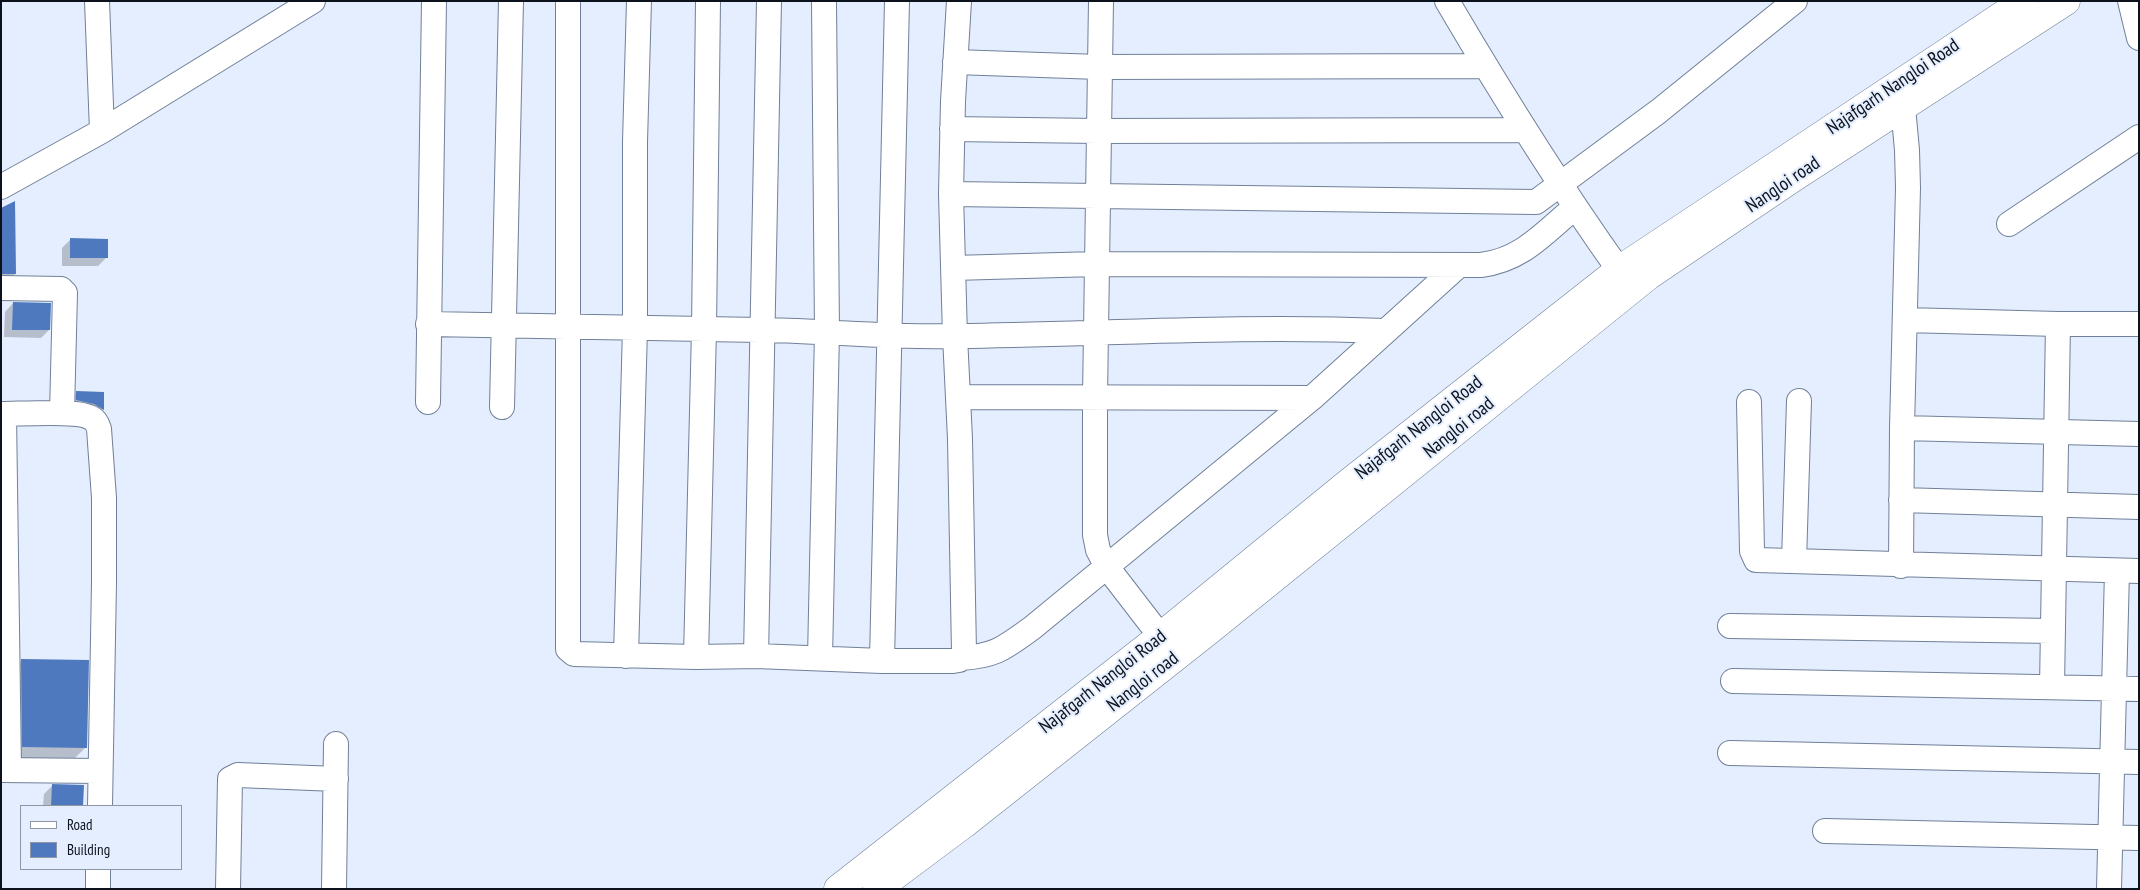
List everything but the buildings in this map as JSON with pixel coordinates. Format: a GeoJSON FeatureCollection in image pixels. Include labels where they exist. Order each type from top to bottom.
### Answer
{"type":"FeatureCollection","features":[{"type":"Feature","properties":{"kind":"main road","name":"Najafgarh Nangloi Road"},"geometry":{"type":"LineString","coordinates":[[838,889],[1169,646],[1348,484],[1619,270],[1666,251],[2024,1]]}},
{"type":"Feature","properties":{"kind":"main road","name":"Nangloi road"},"geometry":{"type":"LineString","coordinates":[[877,889],[964,824],[1169,646],[1648,276],[1666,251],[1793,178],[2066,1]]}},
{"type":"Feature","properties":{"kind":"street"},"geometry":{"type":"LineString","coordinates":[[96,1],[102,131]]}},
{"type":"Feature","properties":{"kind":"street"},"geometry":{"type":"LineString","coordinates":[[1,187],[102,131],[313,1]]}},
{"type":"Feature","properties":{"kind":"street"},"geometry":{"type":"LineString","coordinates":[[428,402],[434,1]]}},
{"type":"Feature","properties":{"kind":"street"},"geometry":{"type":"LineString","coordinates":[[502,407],[511,1]]}},
{"type":"Feature","properties":{"kind":"street"},"geometry":{"type":"LineString","coordinates":[[568,1],[568,649],[574,654],[953,661],[961,658],[983,657],[1002,650],[1107,567],[1312,398],[1459,265]]}},
{"type":"Feature","properties":{"kind":"street"},"geometry":{"type":"LineString","coordinates":[[626,656],[635,328],[635,142],[639,1]]}},
{"type":"Feature","properties":{"kind":"street"},"geometry":{"type":"LineString","coordinates":[[696,657],[704,329],[708,1]]}},
{"type":"Feature","properties":{"kind":"street"},"geometry":{"type":"LineString","coordinates":[[756,656],[764,330],[769,1]]}},
{"type":"Feature","properties":{"kind":"street"},"geometry":{"type":"LineString","coordinates":[[820,658],[827,332],[824,1]]}},
{"type":"Feature","properties":{"kind":"street"},"geometry":{"type":"LineString","coordinates":[[882,661],[897,1]]}},
{"type":"Feature","properties":{"kind":"street"},"geometry":{"type":"LineString","coordinates":[[958,1],[951,194],[965,645],[961,658]]}},
{"type":"Feature","properties":{"kind":"street"},"geometry":{"type":"LineString","coordinates":[[1100,1],[1094,397],[1094,535],[1098,550],[1107,567],[1169,646]]}},
{"type":"Feature","properties":{"kind":"street"},"geometry":{"type":"LineString","coordinates":[[1447,1],[1485,66],[1574,208],[1619,270]]}},
{"type":"Feature","properties":{"kind":"street"},"geometry":{"type":"LineString","coordinates":[[951,194],[1540,201],[1560,184],[1651,118],[1795,1]]}},
{"type":"Feature","properties":{"kind":"street"},"geometry":{"type":"LineString","coordinates":[[2130,1],[2139,38]]}},
{"type":"Feature","properties":{"kind":"street"},"geometry":{"type":"LineString","coordinates":[[955,62],[1099,67],[1485,66]]}},
{"type":"Feature","properties":{"kind":"street"},"geometry":{"type":"LineString","coordinates":[[1901,566],[1902,428],[1908,188],[1903,107]]}},
{"type":"Feature","properties":{"kind":"street"},"geometry":{"type":"LineString","coordinates":[[952,129],[1098,131],[1525,130]]}},
{"type":"Feature","properties":{"kind":"street"},"geometry":{"type":"LineString","coordinates":[[2009,224],[2139,138]]}},
{"type":"Feature","properties":{"kind":"street"},"geometry":{"type":"LineString","coordinates":[[953,268],[1096,264],[1459,265],[1498,263],[1518,254],[1574,208]]}},
{"type":"Feature","properties":{"kind":"street"},"geometry":{"type":"LineString","coordinates":[[1,288],[61,289],[64,291],[62,413]]}},
{"type":"Feature","properties":{"kind":"street"},"geometry":{"type":"LineString","coordinates":[[1905,320],[2139,324]]}},
{"type":"Feature","properties":{"kind":"street"},"geometry":{"type":"LineString","coordinates":[[428,324],[764,330],[955,336],[1316,328],[1385,331]]}},
{"type":"Feature","properties":{"kind":"street"},"geometry":{"type":"LineString","coordinates":[[2052,687],[2058,324]]}},
{"type":"Feature","properties":{"kind":"street"},"geometry":{"type":"LineString","coordinates":[[958,397],[1312,398]]}},
{"type":"Feature","properties":{"kind":"street"},"geometry":{"type":"LineString","coordinates":[[1794,561],[1799,401]]}},
{"type":"Feature","properties":{"kind":"street"},"geometry":{"type":"LineString","coordinates":[[1749,402],[1753,555],[1759,561],[2128,571],[2113,688],[2109,889]]}},
{"type":"Feature","properties":{"kind":"street"},"geometry":{"type":"LineString","coordinates":[[100,770],[5,770],[3,414],[62,413],[90,417],[97,423],[100,435],[104,498],[100,805]]}},
{"type":"Feature","properties":{"kind":"street"},"geometry":{"type":"LineString","coordinates":[[1902,428],[2139,434]]}},
{"type":"Feature","properties":{"kind":"street"},"geometry":{"type":"LineString","coordinates":[[1901,500],[2139,507]]}},
{"type":"Feature","properties":{"kind":"street"},"geometry":{"type":"LineString","coordinates":[[1730,626],[2054,631]]}},
{"type":"Feature","properties":{"kind":"street"},"geometry":{"type":"LineString","coordinates":[[1733,681],[2139,689]]}},
{"type":"Feature","properties":{"kind":"street"},"geometry":{"type":"LineString","coordinates":[[334,889],[336,744]]}},
{"type":"Feature","properties":{"kind":"street"},"geometry":{"type":"LineString","coordinates":[[1730,753],[2139,762]]}},
{"type":"Feature","properties":{"kind":"street"},"geometry":{"type":"LineString","coordinates":[[228,889],[230,782],[233,777],[238,775],[336,779]]}},
{"type":"Feature","properties":{"kind":"street"},"geometry":{"type":"LineString","coordinates":[[1825,831],[2139,838]]}},
{"type":"Feature","properties":{"kind":"street"},"geometry":{"type":"LineString","coordinates":[[98,870],[98,889]]}}]}
